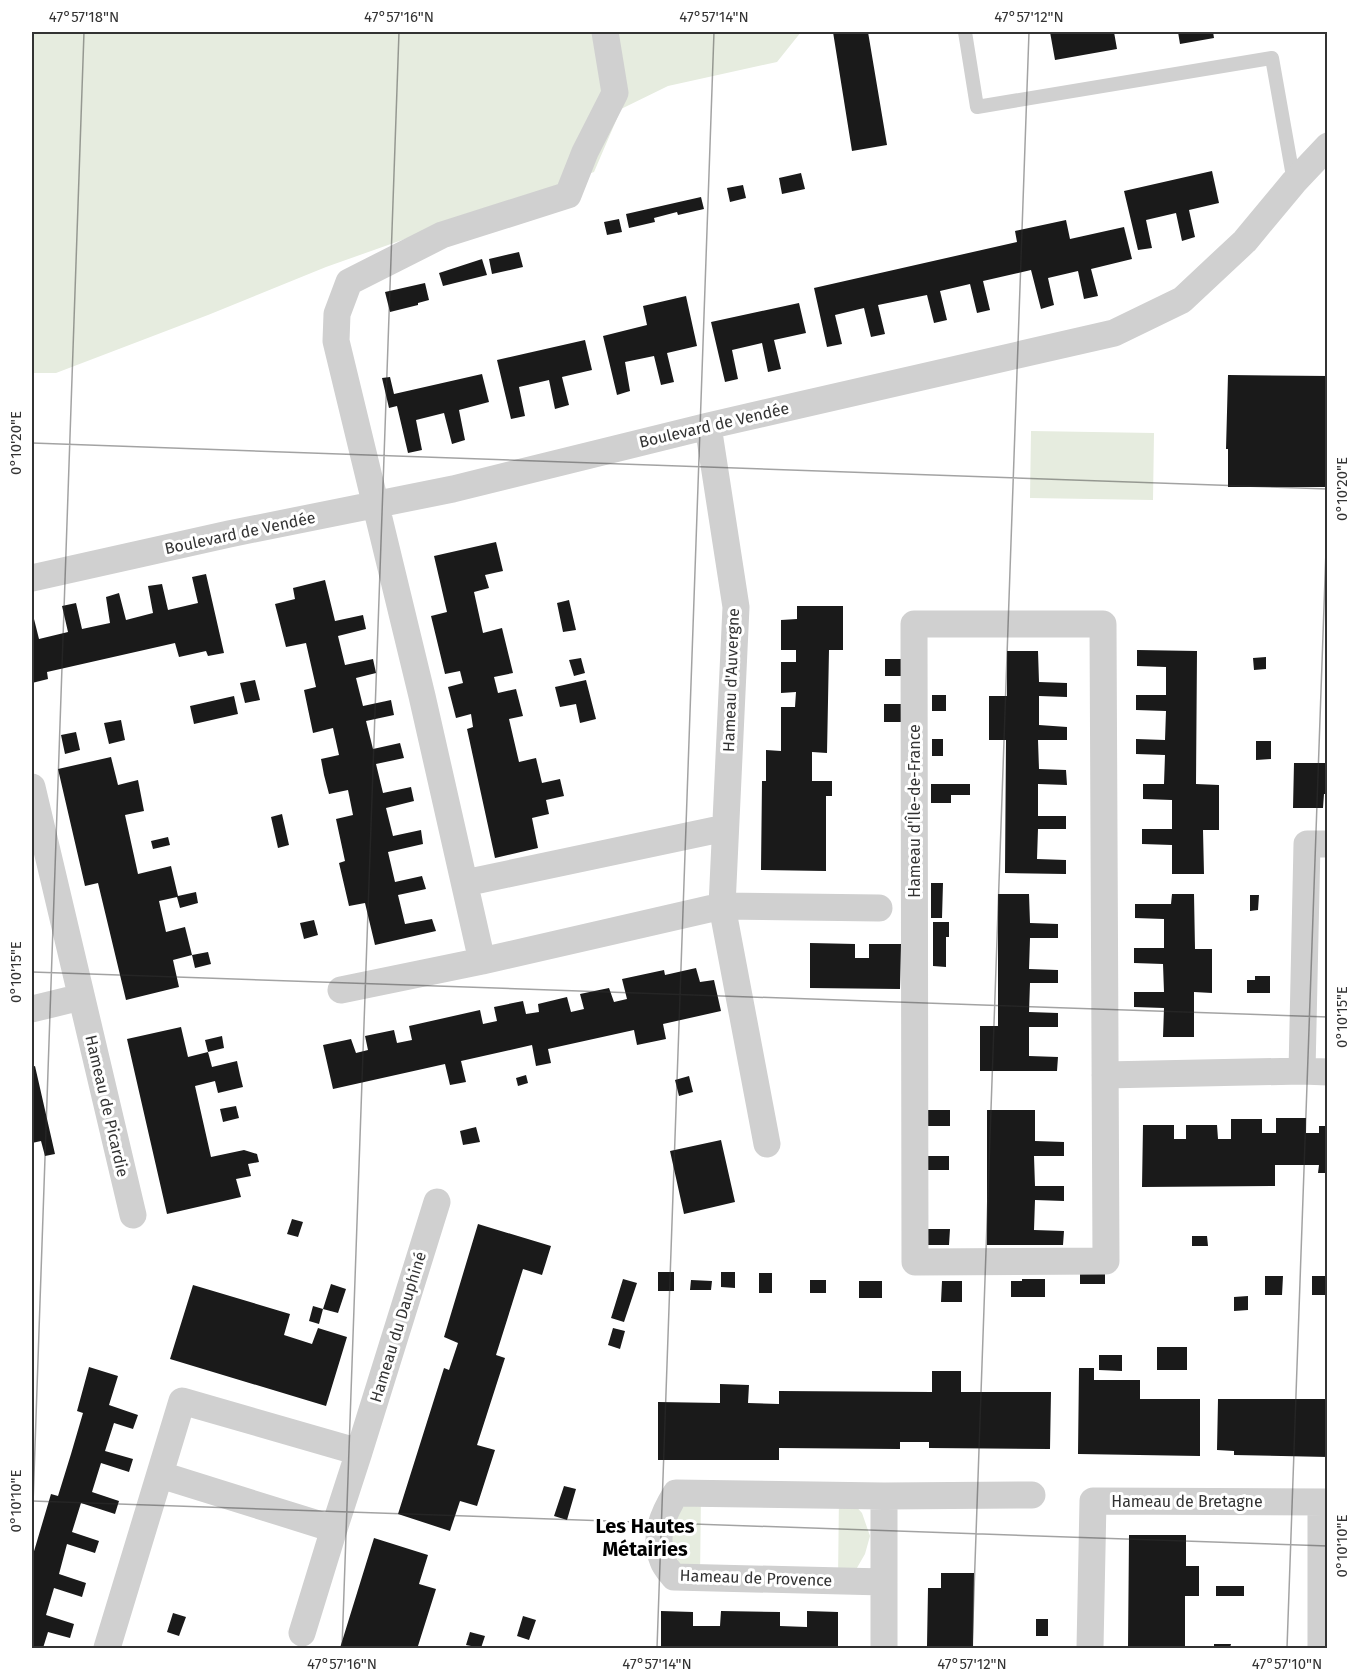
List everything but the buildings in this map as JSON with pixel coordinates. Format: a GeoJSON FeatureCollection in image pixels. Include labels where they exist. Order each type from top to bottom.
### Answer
{"type":"FeatureCollection","features":[{"type":"Feature","properties":{"kind":"street"},"geometry":{"type":"LineString","coordinates":[[482,961],[422,696],[336,340],[337,314],[349,282],[442,235],[568,195],[585,152],[615,93],[605,32]]}},
{"type":"Feature","properties":{"kind":"street","name":"Boulevard de Vendée"},"geometry":{"type":"LineString","coordinates":[[32,578],[453,489],[708,426],[1114,333],[1182,300],[1245,241],[1294,182],[1328,146]]}},
{"type":"Feature","properties":{"kind":"street","name":"Hameau d'Auvergne"},"geometry":{"type":"LineString","coordinates":[[708,426],[736,607],[722,906],[767,1144]]}},
{"type":"Feature","properties":{"kind":"street","name":"Hameau d'Île-de-France"},"geometry":{"type":"LineString","coordinates":[[914,624],[1103,624],[1105,1075],[1106,1261],[915,1262],[914,624]]}},
{"type":"Feature","properties":{"kind":"street","name":"Hameau de Picardie"},"geometry":{"type":"LineString","coordinates":[[32,787],[133,1215]]}},
{"type":"Feature","properties":{"kind":"street"},"geometry":{"type":"LineString","coordinates":[[465,884],[725,828]]}},
{"type":"Feature","properties":{"kind":"street"},"geometry":{"type":"LineString","coordinates":[[1105,1075],[1315,1072],[1307,844],[1328,844]]}},
{"type":"Feature","properties":{"kind":"street"},"geometry":{"type":"LineString","coordinates":[[341,990],[482,961],[722,906],[879,908]]}},
{"type":"Feature","properties":{"kind":"street"},"geometry":{"type":"LineString","coordinates":[[32,1009],[81,997]]}},
{"type":"Feature","properties":{"kind":"street","name":"Hameau du Dauphiné"},"geometry":{"type":"LineString","coordinates":[[302,1633],[437,1202]]}},
{"type":"Feature","properties":{"kind":"street"},"geometry":{"type":"LineString","coordinates":[[107,1648],[182,1401],[359,1452]]}},
{"type":"Feature","properties":{"kind":"street"},"geometry":{"type":"LineString","coordinates":[[160,1474],[334,1529]]}},
{"type":"Feature","properties":{"kind":"street","name":"Hameau de Provence"},"geometry":{"type":"LineString","coordinates":[[884,1582],[674,1577],[663,1562],[658,1536],[665,1512],[676,1493],[884,1496],[1032,1495]]}},
{"type":"Feature","properties":{"kind":"street"},"geometry":{"type":"LineString","coordinates":[[884,1496],[884,1648]]}},
{"type":"Feature","properties":{"kind":"street","name":"Hameau de Bretagne"},"geometry":{"type":"LineString","coordinates":[[1089,1648],[1093,1501],[1324,1502],[1321,1648]]}},
{"type":"Feature","properties":{"kind":"lane"},"geometry":{"type":"LineString","coordinates":[[965,32],[977,107],[1272,58],[1294,182]]}},
{"type":"Feature","properties":{"kind":"shaded area"},"geometry":{"type":"Polygon","coordinates":[[[32,32],[801,32],[777,62],[668,86],[621,109],[594,172],[326,267],[56,373],[32,373],[32,32]]]}},
{"type":"Feature","properties":{"kind":"shaded area"},"geometry":{"type":"Polygon","coordinates":[[[1031,431],[1154,433],[1153,500],[1030,498],[1031,431]]]}},
{"type":"Feature","properties":{"kind":"shaded area"},"geometry":{"type":"Polygon","coordinates":[[[701,1494],[700,1578],[679,1564],[670,1535],[679,1510],[701,1494]]]}},
{"type":"Feature","properties":{"kind":"shaded area"},"geometry":{"type":"Polygon","coordinates":[[[839,1495],[851,1501],[862,1513],[870,1536],[865,1554],[854,1573],[838,1581],[839,1495]]]}},
{"type":"Feature","properties":{"kind":"district","name":"Les Hautes Métairies"},"geometry":{"type":"Point","coordinates":[645,1538]}}]}
